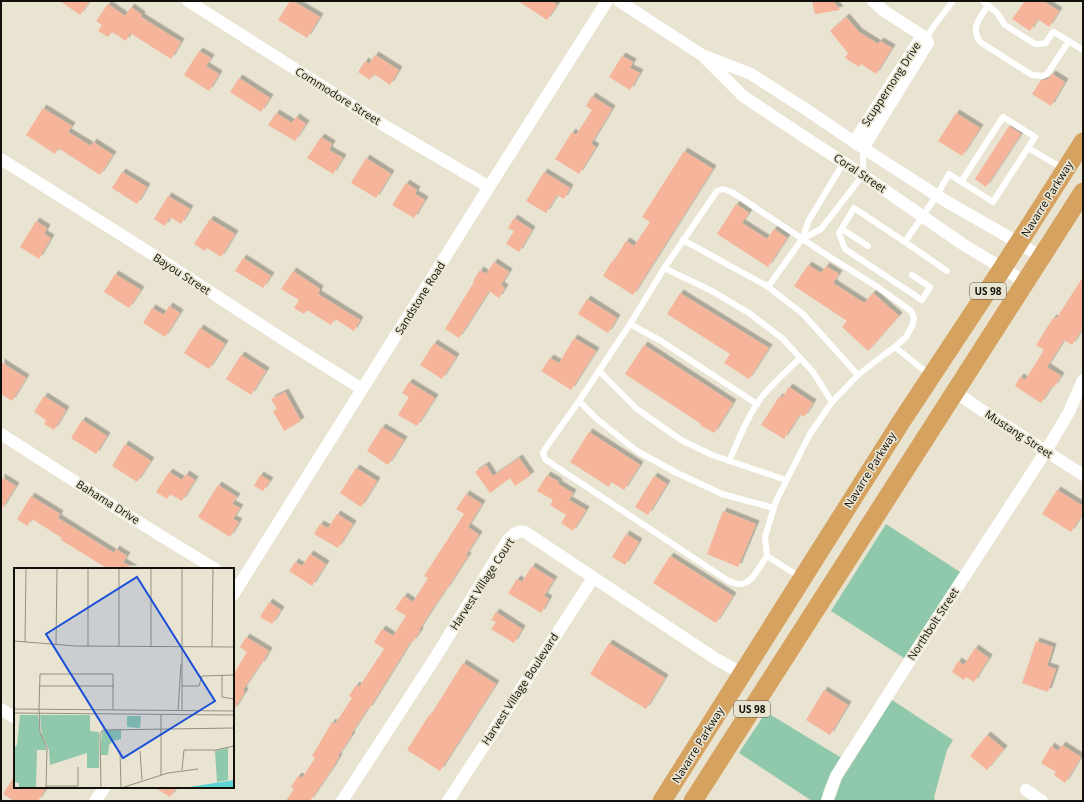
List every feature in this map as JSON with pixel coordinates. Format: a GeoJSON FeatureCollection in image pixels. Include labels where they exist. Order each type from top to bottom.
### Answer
{"type":"FeatureCollection","features":[{"type":"Feature","properties":{"kind":"highway","name":"Navarre Parkway"},"geometry":{"type":"LineString","coordinates":[[662,801],[901,422],[1019,243],[1083,142]]}},
{"type":"Feature","properties":{"kind":"highway","name":"US 98"},"geometry":{"type":"LineString","coordinates":[[693,801],[1083,192]]}},
{"type":"Feature","properties":{"kind":"highway"},"geometry":{"type":"LineString","coordinates":[[830,535],[823,573],[825,581],[830,586]]}},
{"type":"Feature","properties":{"kind":"highway"},"geometry":{"type":"LineString","coordinates":[[801,633],[806,595],[803,578]]}},
{"type":"Feature","properties":{"kind":"street","name":"Commodore Street"},"geometry":{"type":"LineString","coordinates":[[188,1],[386,126],[489,187]]}},
{"type":"Feature","properties":{"kind":"street","name":"Sandstone Road"},"geometry":{"type":"LineString","coordinates":[[236,582],[362,389],[607,1]]}},
{"type":"Feature","properties":{"kind":"street","name":"Coral Street"},"geometry":{"type":"LineString","coordinates":[[619,1],[702,55],[751,74],[937,195],[1041,257]]}},
{"type":"Feature","properties":{"kind":"street"},"geometry":{"type":"LineString","coordinates":[[873,1],[884,11],[926,38]]}},
{"type":"Feature","properties":{"kind":"street","name":"Scuppernong Drive"},"geometry":{"type":"LineString","coordinates":[[859,145],[920,40],[922,38],[926,38]]}},
{"type":"Feature","properties":{"kind":"street","name":"Coral Street"},"geometry":{"type":"LineString","coordinates":[[702,55],[743,96],[844,162],[960,243],[1026,282]]}},
{"type":"Feature","properties":{"kind":"street","name":"Bayou Street"},"geometry":{"type":"LineString","coordinates":[[1,159],[362,389]]}},
{"type":"Feature","properties":{"kind":"street","name":"Northbolt Street"},"geometry":{"type":"LineString","coordinates":[[827,801],[836,776],[1046,451],[1069,412],[1083,380]]}},
{"type":"Feature","properties":{"kind":"street","name":"Mustang Street"},"geometry":{"type":"LineString","coordinates":[[955,392],[1083,475]]}},
{"type":"Feature","properties":{"kind":"street","name":"Bahama Drive"},"geometry":{"type":"LineString","coordinates":[[1,434],[213,568]]}},
{"type":"Feature","properties":{"kind":"street","name":"Harvest Village Court"},"geometry":{"type":"LineString","coordinates":[[342,801],[435,658],[507,541],[511,536],[521,531],[526,532],[716,659],[743,674]]}},
{"type":"Feature","properties":{"kind":"street","name":"Harvest Village Boulevard"},"geometry":{"type":"LineString","coordinates":[[448,801],[593,578]]}},
{"type":"Feature","properties":{"kind":"street"},"geometry":{"type":"LineString","coordinates":[[1,709],[14,717]]}},
{"type":"Feature","properties":{"kind":"street"},"geometry":{"type":"LineString","coordinates":[[96,801],[104,788]]}},
{"type":"Feature","properties":{"kind":"street"},"geometry":{"type":"LineString","coordinates":[[1026,790],[1042,801]]}},
{"type":"Feature","properties":{"kind":"lane"},"geometry":{"type":"LineString","coordinates":[[926,38],[953,1]]}},
{"type":"Feature","properties":{"kind":"lane"},"geometry":{"type":"LineString","coordinates":[[1069,41],[1047,74],[1043,76],[1032,75],[980,42],[975,32],[976,24],[985,3],[997,13],[1005,25],[1035,44],[1046,43],[1054,32],[1069,41],[1083,50]]}},
{"type":"Feature","properties":{"kind":"lane"},"geometry":{"type":"LineString","coordinates":[[905,242],[937,195],[949,174],[961,182],[993,202],[1034,137],[1003,117],[961,182]]}},
{"type":"Feature","properties":{"kind":"lane"},"geometry":{"type":"LineString","coordinates":[[802,239],[821,229],[863,175],[859,145]]}},
{"type":"Feature","properties":{"kind":"lane"},"geometry":{"type":"LineString","coordinates":[[1028,148],[1066,170]]}},
{"type":"Feature","properties":{"kind":"lane"},"geometry":{"type":"LineString","coordinates":[[768,287],[802,239],[809,220],[844,162]]}},
{"type":"Feature","properties":{"kind":"lane"},"geometry":{"type":"LineString","coordinates":[[723,189],[732,192],[802,239],[876,286],[911,311],[914,318],[912,326],[906,337],[858,375],[832,402],[810,434],[786,480],[774,508],[765,537],[767,556],[750,581],[744,584],[737,584],[727,580],[545,459],[543,453],[630,324],[664,268],[717,191],[723,189]]}},
{"type":"Feature","properties":{"kind":"lane"},"geometry":{"type":"LineString","coordinates":[[912,275],[930,287],[922,300],[845,249],[838,233],[854,208],[947,271]]}},
{"type":"Feature","properties":{"kind":"lane"},"geometry":{"type":"LineString","coordinates":[[842,228],[868,246]]}},
{"type":"Feature","properties":{"kind":"lane"},"geometry":{"type":"LineString","coordinates":[[683,240],[768,287],[803,314],[858,375]]}},
{"type":"Feature","properties":{"kind":"lane"},"geometry":{"type":"LineString","coordinates":[[664,268],[712,291],[749,313],[782,339],[813,372],[832,402]]}},
{"type":"Feature","properties":{"kind":"lane"},"geometry":{"type":"LineString","coordinates":[[630,324],[661,341],[757,404]]}},
{"type":"Feature","properties":{"kind":"lane"},"geometry":{"type":"LineString","coordinates":[[895,347],[931,376]]}},
{"type":"Feature","properties":{"kind":"lane"},"geometry":{"type":"LineString","coordinates":[[729,461],[748,418],[757,404],[776,381],[800,358]]}},
{"type":"Feature","properties":{"kind":"lane"},"geometry":{"type":"LineString","coordinates":[[599,371],[637,409],[680,440],[712,455],[786,480]]}},
{"type":"Feature","properties":{"kind":"lane"},"geometry":{"type":"LineString","coordinates":[[579,401],[597,419],[637,451],[675,472],[722,494],[774,508]]}},
{"type":"Feature","properties":{"kind":"lane"},"geometry":{"type":"LineString","coordinates":[[767,556],[803,578]]}},
{"type":"Feature","properties":{"kind":"green space"},"geometry":{"type":"Polygon","coordinates":[[[886,524],[960,572],[904,658],[831,611],[886,524]]]}},
{"type":"Feature","properties":{"kind":"green space"},"geometry":{"type":"Polygon","coordinates":[[[892,700],[953,740],[947,750],[934,797],[935,801],[834,801],[842,779],[892,700]]]}},
{"type":"Feature","properties":{"kind":"green space"},"geometry":{"type":"Polygon","coordinates":[[[766,712],[840,757],[842,755],[832,772],[821,801],[812,801],[739,753],[766,712]]]}},
{"type":"Feature","properties":{"kind":"building"},"geometry":{"type":"Polygon","coordinates":[[[60,1],[90,1],[80,15],[60,1]]]}},
{"type":"Feature","properties":{"kind":"building"},"geometry":{"type":"Polygon","coordinates":[[[290,1],[293,1],[320,17],[307,38],[278,20],[290,1]]]}},
{"type":"Feature","properties":{"kind":"building"},"geometry":{"type":"Polygon","coordinates":[[[518,1],[551,1],[557,5],[547,20],[518,1]]]}},
{"type":"Feature","properties":{"kind":"building"},"geometry":{"type":"Polygon","coordinates":[[[812,1],[833,1],[840,10],[815,14],[812,1]]]}},
{"type":"Feature","properties":{"kind":"building"},"geometry":{"type":"Polygon","coordinates":[[[1025,1],[1043,1],[1059,11],[1049,27],[1038,19],[1030,31],[1012,19],[1025,1]]]}},
{"type":"Feature","properties":{"kind":"building"},"geometry":{"type":"Polygon","coordinates":[[[108,4],[125,16],[131,7],[142,15],[141,17],[181,42],[171,59],[130,33],[126,41],[112,32],[108,37],[98,31],[102,25],[96,21],[108,4]]]}},
{"type":"Feature","properties":{"kind":"building"},"geometry":{"type":"Polygon","coordinates":[[[846,17],[859,32],[878,44],[880,41],[892,48],[876,74],[861,64],[859,67],[845,58],[848,53],[830,31],[846,17]]]}},
{"type":"Feature","properties":{"kind":"building"},"geometry":{"type":"Polygon","coordinates":[[[199,51],[211,58],[206,66],[219,74],[209,91],[184,75],[199,51]]]}},
{"type":"Feature","properties":{"kind":"building"},"geometry":{"type":"Polygon","coordinates":[[[375,55],[399,70],[390,85],[374,74],[370,80],[358,72],[365,61],[369,64],[375,55]]]}},
{"type":"Feature","properties":{"kind":"building"},"geometry":{"type":"Polygon","coordinates":[[[622,56],[633,62],[630,68],[640,73],[630,90],[609,77],[622,56]]]}},
{"type":"Feature","properties":{"kind":"building"},"geometry":{"type":"Polygon","coordinates":[[[1052,74],[1065,82],[1051,106],[1032,94],[1041,80],[1049,78],[1052,74]]]}},
{"type":"Feature","properties":{"kind":"building"},"geometry":{"type":"Polygon","coordinates":[[[239,78],[270,98],[261,112],[230,92],[239,78]]]}},
{"type":"Feature","properties":{"kind":"building"},"geometry":{"type":"Polygon","coordinates":[[[592,96],[612,109],[591,144],[596,147],[579,174],[555,159],[572,132],[576,135],[592,110],[586,106],[592,96]]]}},
{"type":"Feature","properties":{"kind":"building"},"geometry":{"type":"Polygon","coordinates":[[[43,108],[72,126],[68,132],[91,146],[93,142],[113,155],[100,175],[58,148],[55,154],[26,135],[43,108]]]}},
{"type":"Feature","properties":{"kind":"building"},"geometry":{"type":"Polygon","coordinates":[[[276,113],[292,123],[296,117],[306,124],[295,141],[268,125],[276,113]]]}},
{"type":"Feature","properties":{"kind":"building"},"geometry":{"type":"Polygon","coordinates":[[[956,113],[980,128],[962,156],[938,141],[956,113]]]}},
{"type":"Feature","properties":{"kind":"building"},"geometry":{"type":"Polygon","coordinates":[[[1009,126],[1021,134],[986,187],[975,179],[1009,126]]]}},
{"type":"Feature","properties":{"kind":"building"},"geometry":{"type":"Polygon","coordinates":[[[321,137],[332,144],[329,150],[343,158],[333,174],[307,158],[321,137]]]}},
{"type":"Feature","properties":{"kind":"building"},"geometry":{"type":"Polygon","coordinates":[[[684,151],[713,169],[633,295],[603,276],[626,241],[634,246],[650,222],[642,217],[684,151]]]}},
{"type":"Feature","properties":{"kind":"building"},"geometry":{"type":"Polygon","coordinates":[[[366,158],[391,174],[376,198],[351,183],[366,158]]]}},
{"type":"Feature","properties":{"kind":"building"},"geometry":{"type":"Polygon","coordinates":[[[122,172],[147,187],[137,204],[112,188],[122,172]]]}},
{"type":"Feature","properties":{"kind":"building"},"geometry":{"type":"Polygon","coordinates":[[[544,172],[570,188],[564,199],[557,195],[546,213],[526,201],[544,172]]]}},
{"type":"Feature","properties":{"kind":"building"},"geometry":{"type":"Polygon","coordinates":[[[406,183],[417,190],[415,194],[425,200],[414,218],[392,205],[406,183]]]}},
{"type":"Feature","properties":{"kind":"building"},"geometry":{"type":"Polygon","coordinates":[[[168,196],[190,209],[181,224],[170,217],[165,226],[154,219],[168,196]]]}},
{"type":"Feature","properties":{"kind":"building"},"geometry":{"type":"Polygon","coordinates":[[[736,204],[749,213],[742,223],[767,239],[774,229],[787,238],[768,267],[717,234],[736,204]]]}},
{"type":"Feature","properties":{"kind":"building"},"geometry":{"type":"Polygon","coordinates":[[[514,218],[532,230],[519,252],[506,244],[514,231],[508,228],[514,218]]]}},
{"type":"Feature","properties":{"kind":"building"},"geometry":{"type":"Polygon","coordinates":[[[210,219],[235,234],[221,257],[207,248],[205,251],[194,244],[210,219]]]}},
{"type":"Feature","properties":{"kind":"building"},"geometry":{"type":"Polygon","coordinates":[[[36,221],[47,228],[44,234],[51,238],[39,259],[20,247],[36,221]]]}},
{"type":"Feature","properties":{"kind":"building"},"geometry":{"type":"Polygon","coordinates":[[[243,258],[271,276],[263,288],[235,271],[243,258]]]}},
{"type":"Feature","properties":{"kind":"building"},"geometry":{"type":"Polygon","coordinates":[[[494,262],[509,272],[501,285],[505,288],[499,298],[489,291],[459,338],[445,329],[480,270],[486,274],[494,262]]]}},
{"type":"Feature","properties":{"kind":"building"},"geometry":{"type":"Polygon","coordinates":[[[808,265],[821,273],[826,266],[839,274],[833,283],[864,303],[873,293],[899,316],[868,351],[842,327],[847,321],[794,286],[808,265]]]}},
{"type":"Feature","properties":{"kind":"building"},"geometry":{"type":"Polygon","coordinates":[[[293,271],[320,289],[318,294],[360,320],[354,331],[335,319],[331,325],[307,310],[304,314],[294,308],[299,300],[281,289],[293,271]]]}},
{"type":"Feature","properties":{"kind":"building"},"geometry":{"type":"Polygon","coordinates":[[[115,274],[141,290],[129,308],[104,292],[115,274]]]}},
{"type":"Feature","properties":{"kind":"building"},"geometry":{"type":"Polygon","coordinates":[[[1083,277],[1083,328],[1072,345],[1064,340],[1047,367],[1061,376],[1054,387],[1052,386],[1041,403],[1015,386],[1020,377],[1025,380],[1044,350],[1036,345],[1053,318],[1056,319],[1083,277]]]}},
{"type":"Feature","properties":{"kind":"building"},"geometry":{"type":"Polygon","coordinates":[[[680,293],[769,348],[749,379],[724,363],[730,354],[667,314],[680,293]]]}},
{"type":"Feature","properties":{"kind":"building"},"geometry":{"type":"Polygon","coordinates":[[[587,299],[617,318],[608,333],[578,314],[587,299]]]}},
{"type":"Feature","properties":{"kind":"building"},"geometry":{"type":"Polygon","coordinates":[[[169,306],[180,313],[165,337],[143,323],[152,308],[164,315],[169,306]]]}},
{"type":"Feature","properties":{"kind":"building"},"geometry":{"type":"Polygon","coordinates":[[[200,328],[225,344],[209,369],[184,353],[200,328]]]}},
{"type":"Feature","properties":{"kind":"building"},"geometry":{"type":"Polygon","coordinates":[[[574,338],[596,351],[571,390],[541,371],[550,358],[559,363],[574,338]]]}},
{"type":"Feature","properties":{"kind":"building"},"geometry":{"type":"Polygon","coordinates":[[[434,343],[456,357],[442,379],[420,365],[434,343]]]}},
{"type":"Feature","properties":{"kind":"building"},"geometry":{"type":"Polygon","coordinates":[[[644,345],[733,403],[714,433],[625,374],[644,345]]]}},
{"type":"Feature","properties":{"kind":"building"},"geometry":{"type":"Polygon","coordinates":[[[241,355],[266,371],[251,395],[226,379],[241,355]]]}},
{"type":"Feature","properties":{"kind":"building"},"geometry":{"type":"Polygon","coordinates":[[[1,362],[26,378],[12,401],[1,394],[1,362]]]}},
{"type":"Feature","properties":{"kind":"building"},"geometry":{"type":"Polygon","coordinates":[[[409,382],[435,398],[417,426],[398,415],[409,397],[402,393],[409,382]]]}},
{"type":"Feature","properties":{"kind":"building"},"geometry":{"type":"Polygon","coordinates":[[[789,387],[813,403],[804,417],[800,414],[784,439],[761,425],[779,397],[782,398],[789,387]]]}},
{"type":"Feature","properties":{"kind":"building"},"geometry":{"type":"Polygon","coordinates":[[[285,392],[301,421],[284,431],[273,411],[277,409],[271,399],[285,392]]]}},
{"type":"Feature","properties":{"kind":"building"},"geometry":{"type":"Polygon","coordinates":[[[44,396],[66,410],[54,430],[44,424],[46,420],[34,412],[44,396]]]}},
{"type":"Feature","properties":{"kind":"building"},"geometry":{"type":"Polygon","coordinates":[[[82,420],[107,436],[96,454],[71,438],[82,420]]]}},
{"type":"Feature","properties":{"kind":"building"},"geometry":{"type":"Polygon","coordinates":[[[382,427],[404,440],[388,465],[367,451],[382,427]]]}},
{"type":"Feature","properties":{"kind":"building"},"geometry":{"type":"Polygon","coordinates":[[[589,432],[640,465],[624,490],[611,482],[609,487],[570,462],[589,432]]]}},
{"type":"Feature","properties":{"kind":"building"},"geometry":{"type":"Polygon","coordinates":[[[125,444],[151,461],[137,482],[112,466],[125,444]]]}},
{"type":"Feature","properties":{"kind":"building"},"geometry":{"type":"Polygon","coordinates":[[[519,458],[531,475],[515,486],[510,478],[490,493],[475,472],[486,465],[493,476],[519,458]]]}},
{"type":"Feature","properties":{"kind":"building"},"geometry":{"type":"Polygon","coordinates":[[[356,468],[377,481],[361,507],[340,493],[356,468]]]}},
{"type":"Feature","properties":{"kind":"building"},"geometry":{"type":"Polygon","coordinates":[[[169,472],[182,480],[186,474],[195,480],[182,501],[170,494],[167,499],[156,492],[169,472]]]}},
{"type":"Feature","properties":{"kind":"building"},"geometry":{"type":"Polygon","coordinates":[[[260,475],[270,481],[263,491],[254,486],[260,475]]]}},
{"type":"Feature","properties":{"kind":"building"},"geometry":{"type":"Polygon","coordinates":[[[547,475],[573,493],[569,500],[586,510],[573,531],[561,523],[566,515],[550,505],[553,500],[537,491],[547,475]]]}},
{"type":"Feature","properties":{"kind":"building"},"geometry":{"type":"Polygon","coordinates":[[[654,476],[667,484],[648,515],[635,507],[654,476]]]}},
{"type":"Feature","properties":{"kind":"building"},"geometry":{"type":"Polygon","coordinates":[[[1,477],[16,486],[1,510],[1,477]]]}},
{"type":"Feature","properties":{"kind":"building"},"geometry":{"type":"Polygon","coordinates":[[[218,485],[237,497],[232,504],[240,508],[233,519],[239,522],[230,537],[198,517],[218,485]]]}},
{"type":"Feature","properties":{"kind":"building"},"geometry":{"type":"Polygon","coordinates":[[[1057,490],[1083,506],[1083,513],[1071,532],[1042,514],[1057,490]]]}},
{"type":"Feature","properties":{"kind":"building"},"geometry":{"type":"Polygon","coordinates":[[[466,494],[482,504],[468,527],[479,535],[466,555],[468,556],[433,608],[413,642],[411,641],[369,709],[368,708],[351,734],[352,735],[338,756],[339,757],[332,769],[310,801],[286,801],[294,789],[291,787],[298,776],[302,778],[315,758],[312,756],[332,722],[335,724],[352,698],[349,696],[356,685],[359,687],[384,649],[374,642],[382,629],[393,636],[406,616],[395,609],[404,596],[413,602],[428,578],[424,576],[464,514],[456,509],[466,494]]]}},
{"type":"Feature","properties":{"kind":"building"},"geometry":{"type":"Polygon","coordinates":[[[31,496],[60,514],[58,518],[114,553],[116,549],[127,556],[123,562],[132,568],[106,568],[61,540],[62,538],[32,519],[27,526],[17,519],[31,496]]]}},
{"type":"Feature","properties":{"kind":"building"},"geometry":{"type":"Polygon","coordinates":[[[723,511],[756,524],[738,567],[707,554],[723,511]]]}},
{"type":"Feature","properties":{"kind":"building"},"geometry":{"type":"Polygon","coordinates":[[[337,514],[353,524],[338,548],[314,534],[320,524],[328,528],[337,514]]]}},
{"type":"Feature","properties":{"kind":"building"},"geometry":{"type":"Polygon","coordinates":[[[626,534],[639,542],[625,565],[612,557],[626,534]]]}},
{"type":"Feature","properties":{"kind":"building"},"geometry":{"type":"Polygon","coordinates":[[[310,554],[326,564],[312,586],[289,571],[295,562],[302,566],[310,554]]]}},
{"type":"Feature","properties":{"kind":"building"},"geometry":{"type":"Polygon","coordinates":[[[670,556],[733,596],[716,623],[653,583],[670,556]]]}},
{"type":"Feature","properties":{"kind":"building"},"geometry":{"type":"Polygon","coordinates":[[[532,566],[554,580],[544,596],[549,599],[541,613],[508,593],[517,579],[522,582],[532,566]]]}},
{"type":"Feature","properties":{"kind":"building"},"geometry":{"type":"Polygon","coordinates":[[[269,602],[281,610],[272,624],[260,617],[269,602]]]}},
{"type":"Feature","properties":{"kind":"building"},"geometry":{"type":"Polygon","coordinates":[[[496,612],[522,629],[514,643],[491,629],[496,622],[491,620],[496,612]]]}},
{"type":"Feature","properties":{"kind":"building"},"geometry":{"type":"Polygon","coordinates":[[[246,637],[269,651],[243,690],[245,692],[234,709],[234,673],[247,652],[240,647],[246,637]]]}},
{"type":"Feature","properties":{"kind":"building"},"geometry":{"type":"Polygon","coordinates":[[[1036,641],[1053,647],[1047,666],[1056,669],[1048,692],[1022,683],[1036,641]]]}},
{"type":"Feature","properties":{"kind":"building"},"geometry":{"type":"Polygon","coordinates":[[[609,643],[665,678],[646,709],[590,674],[609,643]]]}},
{"type":"Feature","properties":{"kind":"building"},"geometry":{"type":"Polygon","coordinates":[[[975,648],[989,658],[974,682],[966,677],[964,680],[952,672],[958,661],[964,665],[975,648]]]}},
{"type":"Feature","properties":{"kind":"building"},"geometry":{"type":"Polygon","coordinates":[[[463,663],[496,684],[440,771],[407,750],[463,663]]]}},
{"type":"Feature","properties":{"kind":"building"},"geometry":{"type":"Polygon","coordinates":[[[824,690],[848,705],[830,735],[806,720],[824,690]]]}},
{"type":"Feature","properties":{"kind":"building"},"geometry":{"type":"Polygon","coordinates":[[[987,735],[1004,749],[987,770],[970,756],[987,735]]]}},
{"type":"Feature","properties":{"kind":"building"},"geometry":{"type":"Polygon","coordinates":[[[1062,745],[1081,757],[1065,783],[1054,775],[1056,772],[1041,763],[1051,746],[1058,751],[1062,745]]]}},
{"type":"Feature","properties":{"kind":"building"},"geometry":{"type":"Polygon","coordinates":[[[14,777],[14,788],[46,788],[38,801],[14,801],[3,794],[14,777]]]}},
{"type":"Feature","properties":{"kind":"building"},"geometry":{"type":"Polygon","coordinates":[[[156,788],[176,788],[170,797],[156,788]]]}}]}
